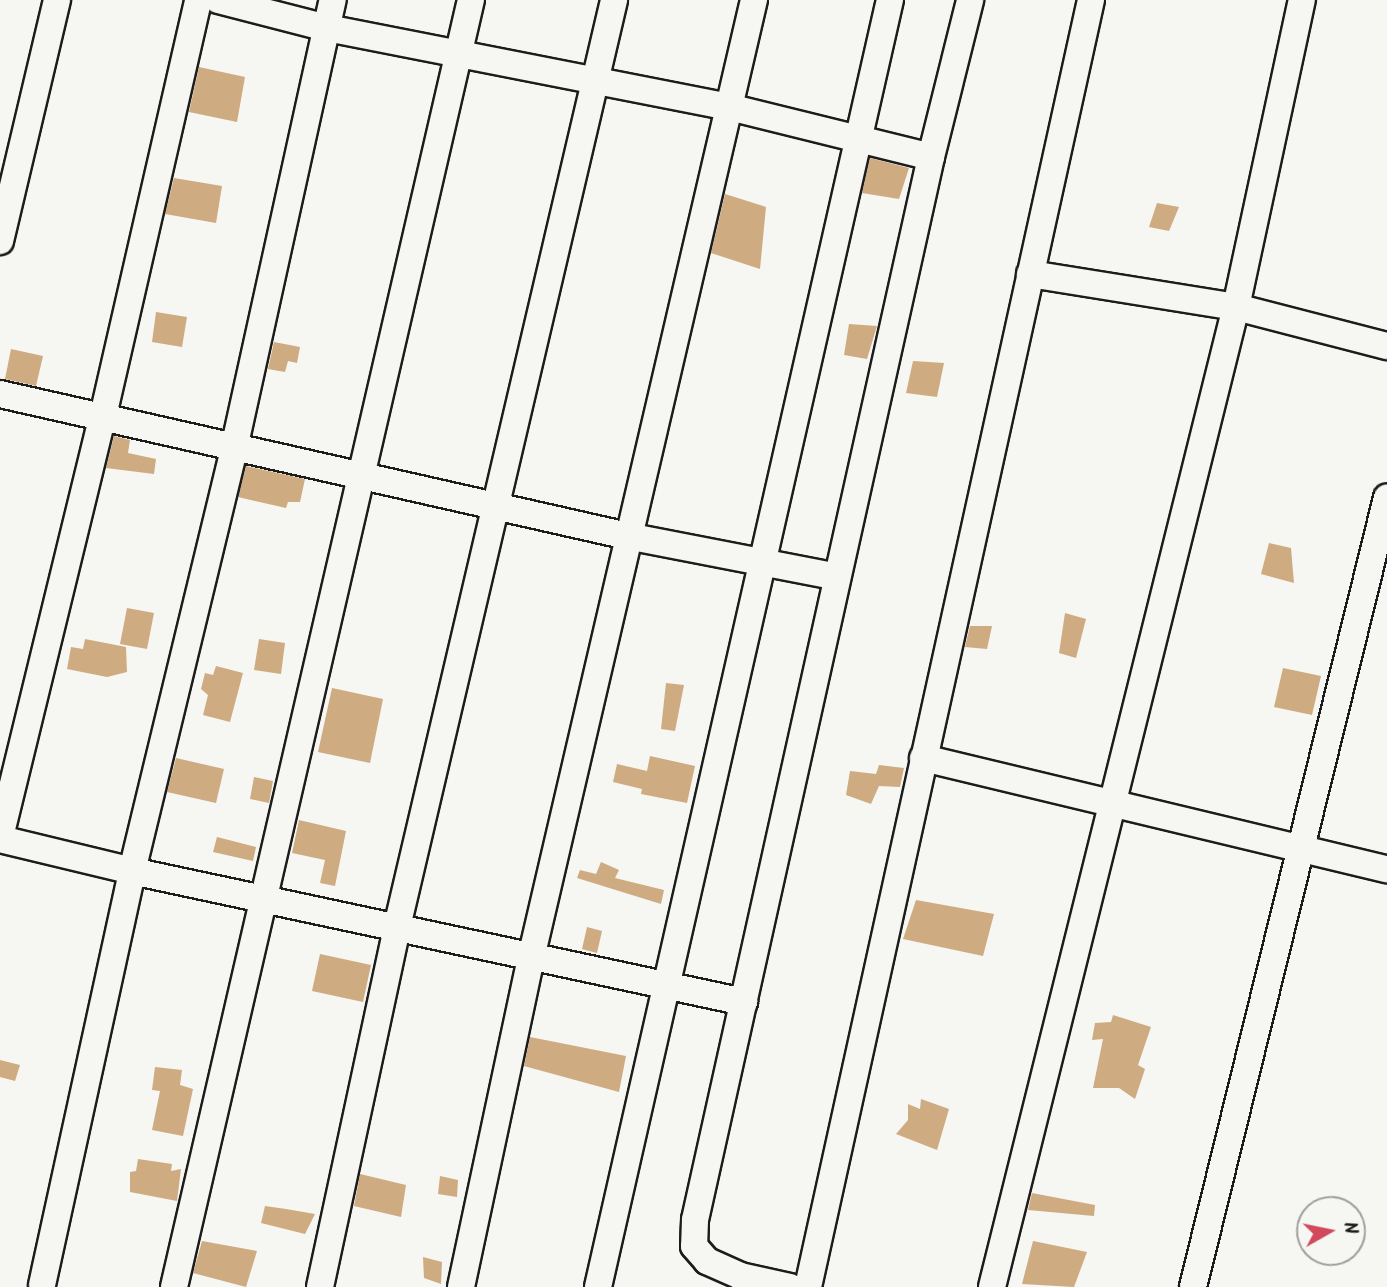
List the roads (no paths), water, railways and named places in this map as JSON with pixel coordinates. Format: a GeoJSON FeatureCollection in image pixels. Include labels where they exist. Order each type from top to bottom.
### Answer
{"type":"FeatureCollection","features":[{"type":"Feature","properties":{"kind":"street"},"geometry":{"type":"LineString","coordinates":[[0,241],[57,0]]}},
{"type":"Feature","properties":{"kind":"street"},"geometry":{"type":"LineString","coordinates":[[198,0],[103,416],[0,838],[132,871],[267,898],[531,958],[664,982],[744,1002]]}},
{"type":"Feature","properties":{"kind":"street"},"geometry":{"type":"LineString","coordinates":[[218,0],[327,27],[729,107],[931,157]]}},
{"type":"Feature","properties":{"kind":"street"},"geometry":{"type":"LineString","coordinates":[[42,1285],[132,871],[234,444],[334,0]]}},
{"type":"Feature","properties":{"kind":"street"},"geometry":{"type":"LineString","coordinates":[[174,1287],[365,475],[471,0]]}},
{"type":"Feature","properties":{"kind":"street"},"geometry":{"type":"LineString","coordinates":[[320,1287],[397,927],[614,0]]}},
{"type":"Feature","properties":{"kind":"street"},"geometry":{"type":"LineString","coordinates":[[461,1287],[531,958],[632,537],[754,0]]}},
{"type":"Feature","properties":{"kind":"street"},"geometry":{"type":"LineString","coordinates":[[598,1287],[664,982],[763,564],[890,0]]}},
{"type":"Feature","properties":{"kind":"street"},"geometry":{"type":"LineString","coordinates":[[790,1287],[740,1276],[707,1261],[694,1246],[702,1182],[931,157],[970,0]]}},
{"type":"Feature","properties":{"kind":"street"},"geometry":{"type":"LineString","coordinates":[[808,1287],[1090,0]]}},
{"type":"Feature","properties":{"kind":"street"},"geometry":{"type":"LineString","coordinates":[[992,1287],[1236,307],[1302,0]]}},
{"type":"Feature","properties":{"kind":"street"},"geometry":{"type":"LineString","coordinates":[[1030,274],[1236,307],[1387,346]]}},
{"type":"Feature","properties":{"kind":"street"},"geometry":{"type":"LineString","coordinates":[[0,394],[234,444],[632,537],[837,577]]}},
{"type":"Feature","properties":{"kind":"street"},"geometry":{"type":"LineString","coordinates":[[1193,1287],[1387,498]]}},
{"type":"Feature","properties":{"kind":"street"},"geometry":{"type":"LineString","coordinates":[[923,758],[1387,869]]}}]}
